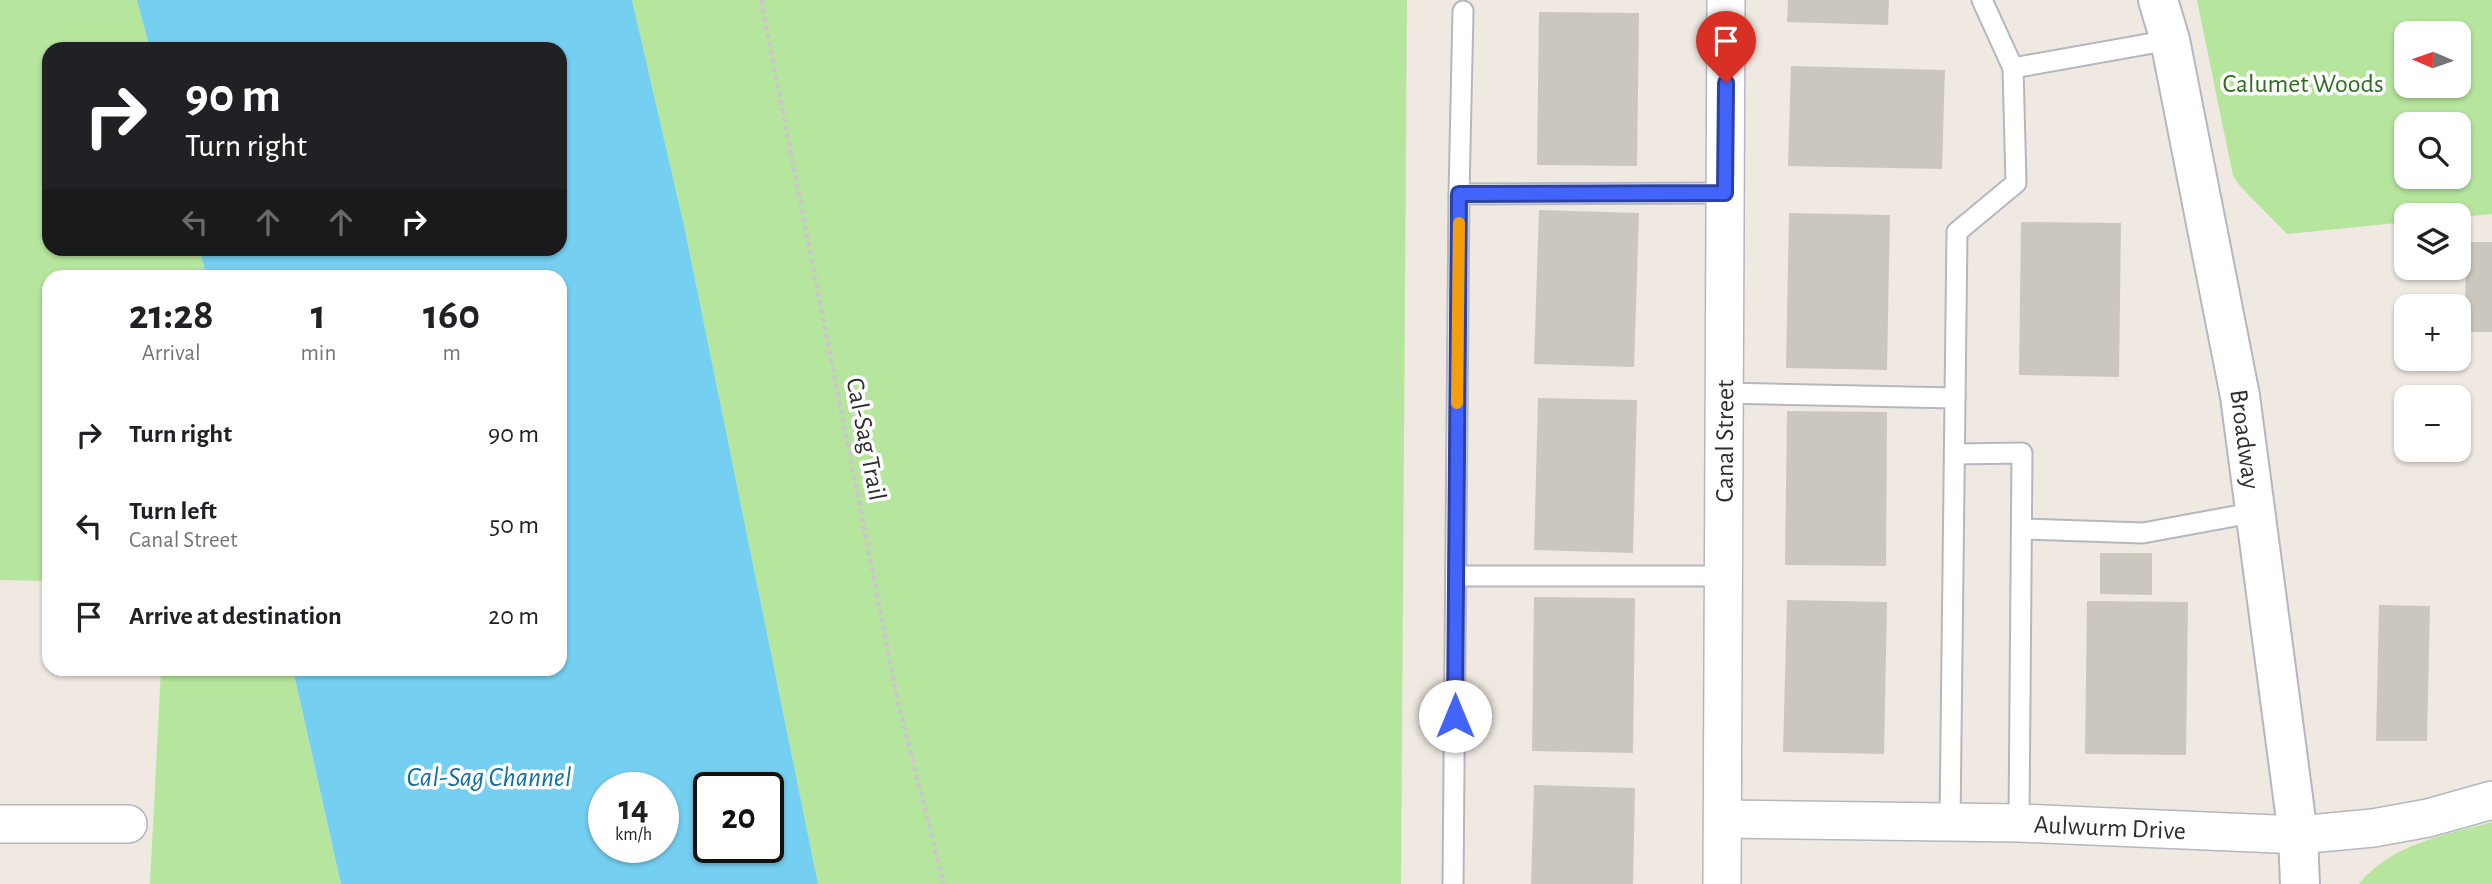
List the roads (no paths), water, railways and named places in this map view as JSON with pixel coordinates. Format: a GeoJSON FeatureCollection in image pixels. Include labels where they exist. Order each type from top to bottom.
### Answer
{"type":"FeatureCollection","features":[{"type":"Feature","properties":{"kind":"street","name":"Canal Street"},"geometry":{"type":"LineString","coordinates":[[1722,884],[1726,0]]}},
{"type":"Feature","properties":{"kind":"street","name":"Broadway"},"geometry":{"type":"LineString","coordinates":[[2158,0],[2170,40],[2240,396],[2298,835],[2300,884]]}},
{"type":"Feature","properties":{"kind":"street","name":"Aulwurm Drive"},"geometry":{"type":"LineString","coordinates":[[1723,819],[2019,823],[2298,835],[2395,824],[2428,818],[2492,800]]}},
{"type":"Feature","properties":{"kind":"street"},"geometry":{"type":"LineString","coordinates":[[0,824],[128,824]]}},
{"type":"Feature","properties":{"kind":"lane"},"geometry":{"type":"LineString","coordinates":[[1950,822],[1957,232],[2016,183],[2012,68],[1982,0]]}},
{"type":"Feature","properties":{"kind":"lane"},"geometry":{"type":"LineString","coordinates":[[1453,884],[1463,11]]}},
{"type":"Feature","properties":{"kind":"lane"},"geometry":{"type":"LineString","coordinates":[[2012,68],[2170,40]]}},
{"type":"Feature","properties":{"kind":"lane"},"geometry":{"type":"LineString","coordinates":[[1459,194],[1725,193]]}},
{"type":"Feature","properties":{"kind":"lane"},"geometry":{"type":"LineString","coordinates":[[1725,393],[1955,398]]}},
{"type":"Feature","properties":{"kind":"lane"},"geometry":{"type":"LineString","coordinates":[[1955,454],[2022,453],[2019,823]]}},
{"type":"Feature","properties":{"kind":"lane"},"geometry":{"type":"LineString","coordinates":[[2022,529],[2144,533],[2257,512]]}},
{"type":"Feature","properties":{"kind":"lane"},"geometry":{"type":"LineString","coordinates":[[1456,576],[1724,576]]}},
{"type":"Feature","properties":{"kind":"water","name":"Cal-Sag Channel"},"geometry":{"type":"Polygon","coordinates":[[[137,0],[632,0],[685,230],[818,884],[341,884],[295,676],[567,676],[567,270],[205,270],[202,256],[567,256],[567,42],[148,42],[137,0]]]}},
{"type":"Feature","properties":{"kind":"park label","name":"Calumet Woods"},"geometry":{"type":"Point","coordinates":[2303,83]}}]}
